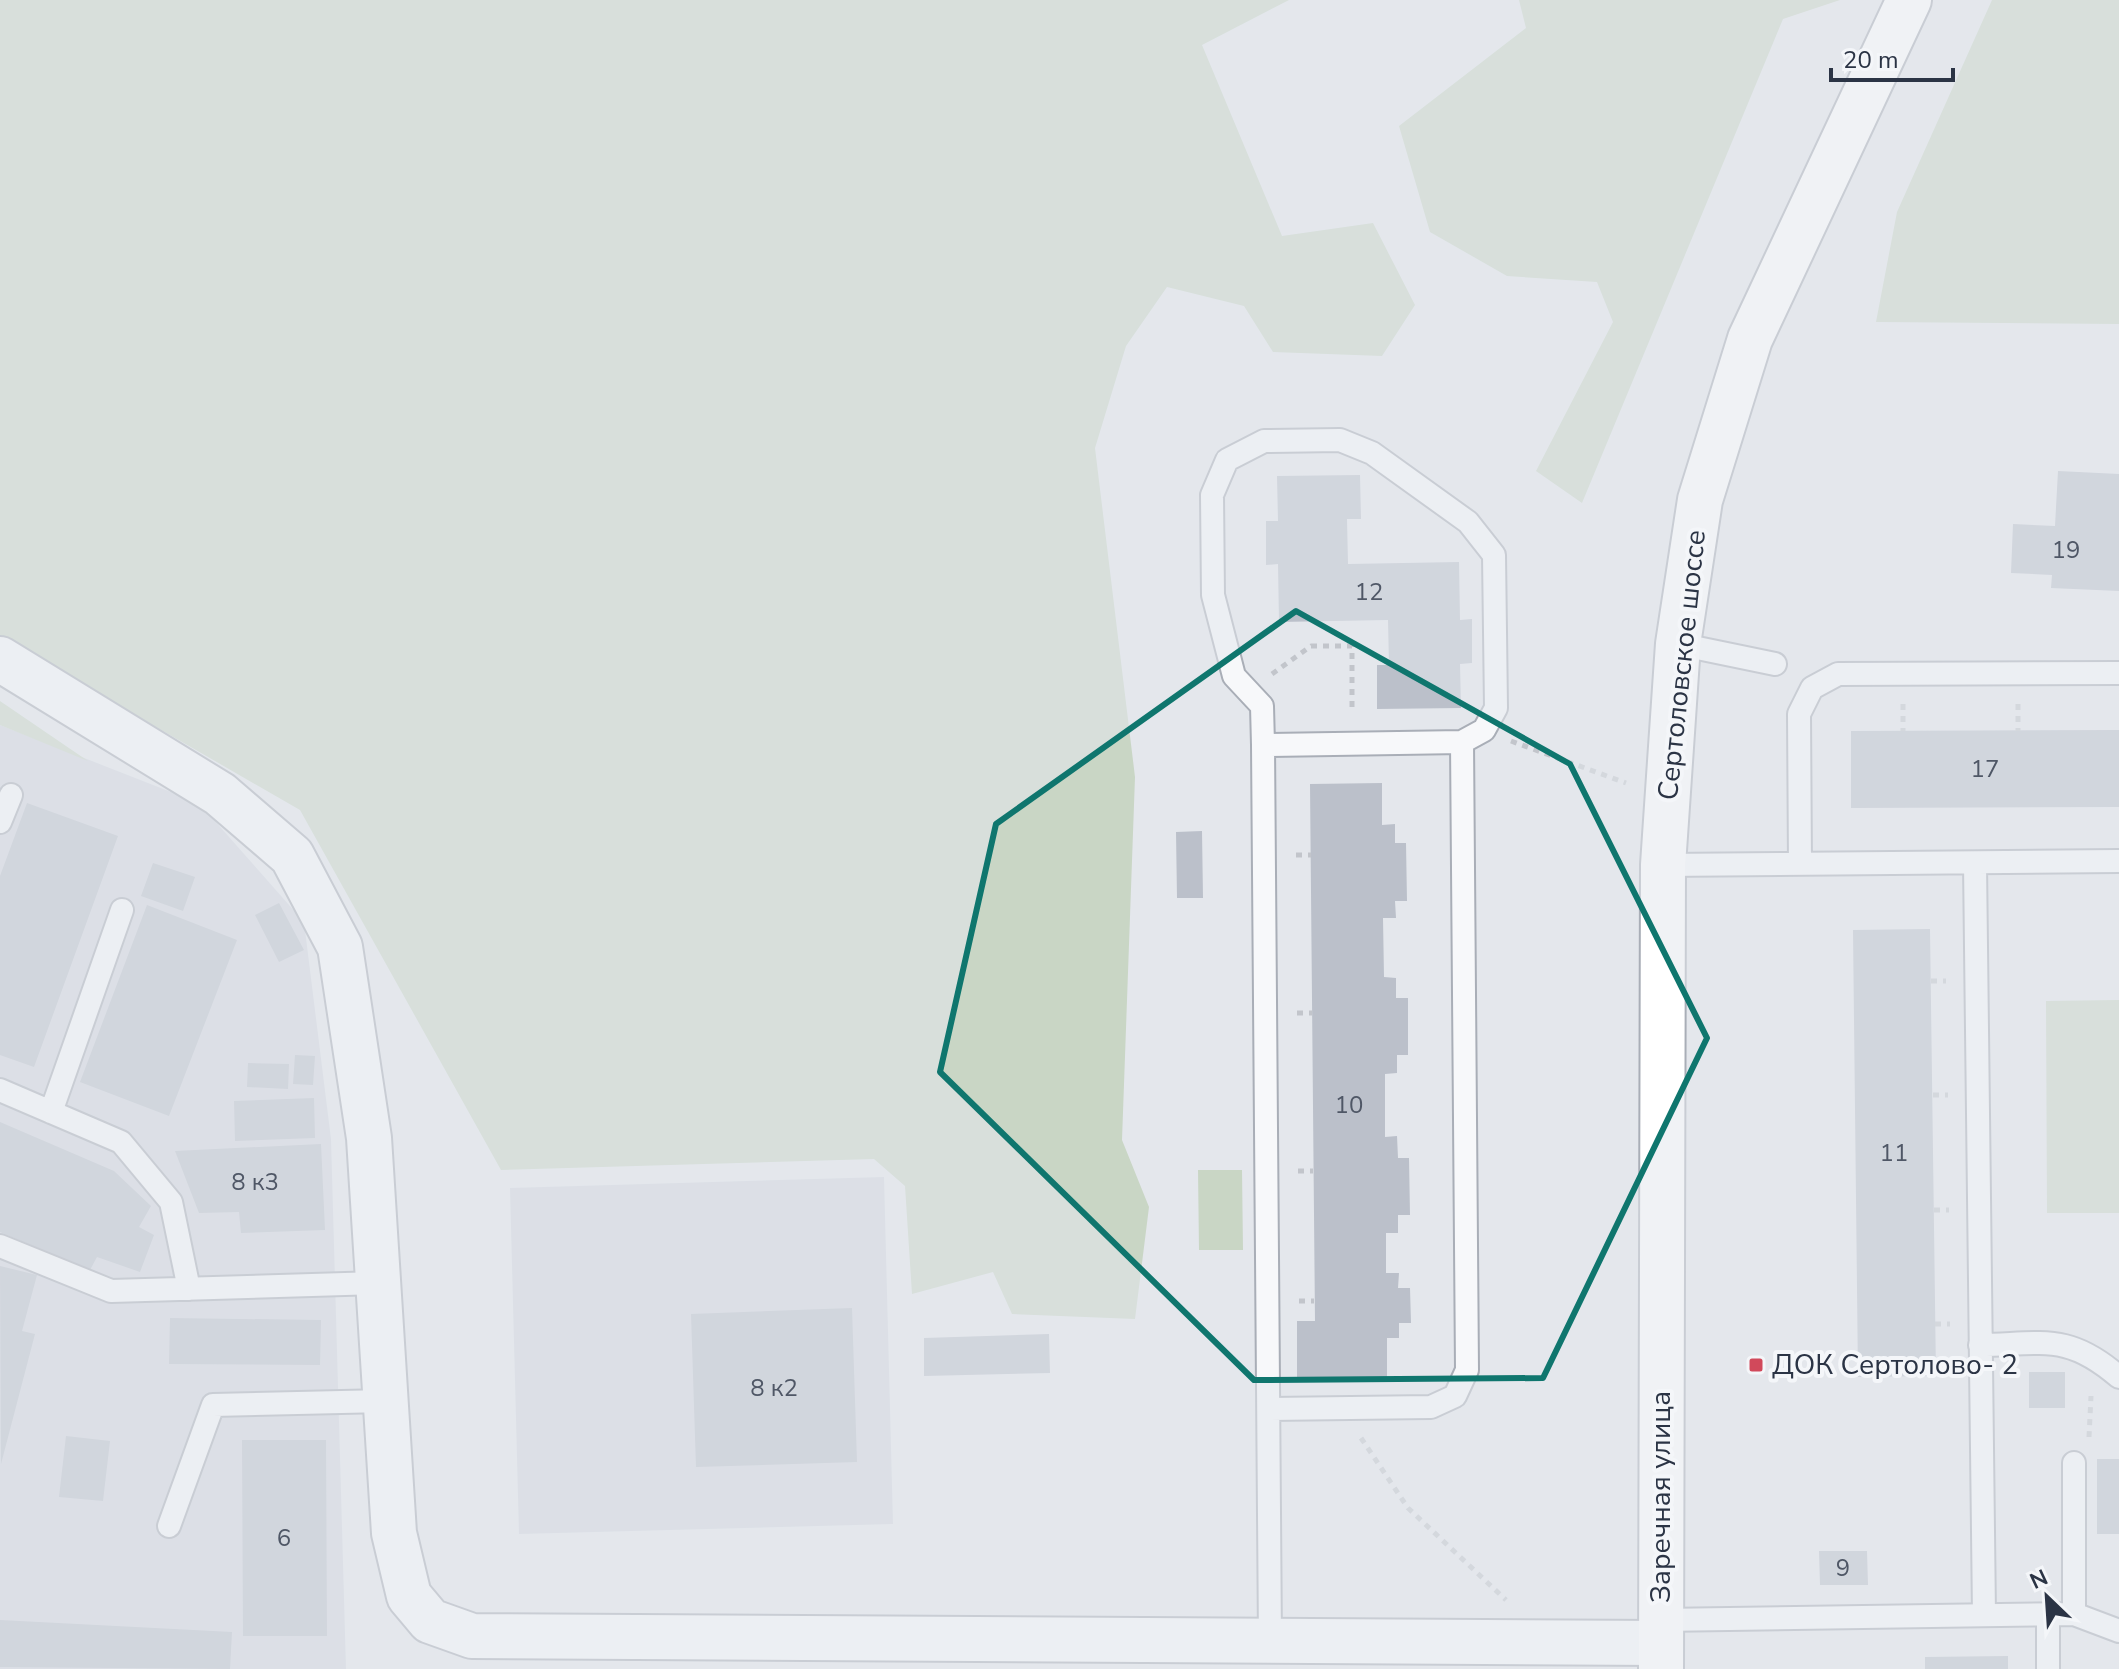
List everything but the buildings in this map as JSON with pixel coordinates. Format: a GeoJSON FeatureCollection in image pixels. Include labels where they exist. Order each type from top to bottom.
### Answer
{"type":"FeatureCollection","features":[{"type":"Feature","properties":{"kind":"main road","name":"Сертоловское шоссе"},"geometry":{"type":"LineString","coordinates":[[1661,1325],[1663,865],[1678,644],[1700,500],[1750,339],[1909,0]]}},
{"type":"Feature","properties":{"kind":"main road","name":"Заречная улица"},"geometry":{"type":"LineString","coordinates":[[1661,1325],[1661,1644]]}},
{"type":"Feature","properties":{"kind":"street"},"geometry":{"type":"LineString","coordinates":[[0,659],[220,794],[292,856],[340,947],[369,1138],[394,1533],[409,1596],[430,1621],[472,1636],[1661,1644]]}},
{"type":"Feature","properties":{"kind":"lane"},"geometry":{"type":"LineString","coordinates":[[1263,745],[1462,742],[1484,730],[1496,708],[1494,555],[1468,522],[1372,453],[1340,440],[1264,441],[1227,460],[1212,495],[1213,595],[1234,676],[1262,706],[1270,1641]]}},
{"type":"Feature","properties":{"kind":"lane"},"geometry":{"type":"LineString","coordinates":[[1678,644],[1775,664]]}},
{"type":"Feature","properties":{"kind":"lane"},"geometry":{"type":"LineString","coordinates":[[1800,864],[1799,714],[1812,688],[1838,674],[2119,673]]}},
{"type":"Feature","properties":{"kind":"lane"},"geometry":{"type":"LineString","coordinates":[[1269,1409],[1431,1407],[1455,1396],[1467,1370],[1462,742]]}},
{"type":"Feature","properties":{"kind":"lane"},"geometry":{"type":"LineString","coordinates":[[0,822],[11,795]]}},
{"type":"Feature","properties":{"kind":"lane"},"geometry":{"type":"LineString","coordinates":[[1663,865],[2119,861]]}},
{"type":"Feature","properties":{"kind":"lane"},"geometry":{"type":"LineString","coordinates":[[1975,863],[1984,1615]]}},
{"type":"Feature","properties":{"kind":"lane"},"geometry":{"type":"LineString","coordinates":[[51,1112],[122,910]]}},
{"type":"Feature","properties":{"kind":"lane"},"geometry":{"type":"LineString","coordinates":[[0,1090],[121,1142],[171,1202],[189,1289]]}},
{"type":"Feature","properties":{"kind":"lane"},"geometry":{"type":"LineString","coordinates":[[0,1246],[111,1291],[378,1283]]}},
{"type":"Feature","properties":{"kind":"lane"},"geometry":{"type":"LineString","coordinates":[[1980,1345],[2066,1344],[2091,1353],[2119,1377]]}},
{"type":"Feature","properties":{"kind":"lane"},"geometry":{"type":"LineString","coordinates":[[169,1526],[213,1405],[385,1401]]}},
{"type":"Feature","properties":{"kind":"lane"},"geometry":{"type":"LineString","coordinates":[[2074,1463],[2074,1614]]}},
{"type":"Feature","properties":{"kind":"lane"},"geometry":{"type":"LineString","coordinates":[[2048,1614],[2048,1669]]}},
{"type":"Feature","properties":{"kind":"lane"},"geometry":{"type":"LineString","coordinates":[[1661,1644],[1984,1615],[2074,1614],[2119,1631]]}},
{"type":"Feature","properties":{"kind":"path"},"geometry":{"type":"LineString","coordinates":[[1234,676],[1271,675],[1311,646],[1352,646],[1353,744]]}},
{"type":"Feature","properties":{"kind":"path"},"geometry":{"type":"LineString","coordinates":[[1484,730],[1668,799]]}},
{"type":"Feature","properties":{"kind":"path"},"geometry":{"type":"LineString","coordinates":[[2074,1463],[2091,1434],[2091,1353]]}},
{"type":"Feature","properties":{"kind":"path"},"geometry":{"type":"LineString","coordinates":[[1341,1407],[1408,1508],[1552,1643]]}},
{"type":"Feature","properties":{"kind":"highlighted area"},"geometry":{"type":"Polygon","coordinates":[[[1296,611],[1570,764],[1707,1038],[1543,1378],[1254,1380],[940,1072],[996,824],[1296,611]]]}},
{"type":"Feature","properties":{"kind":"shaded area"},"geometry":{"type":"Polygon","coordinates":[[[0,725],[199,803],[304,922],[331,1139],[346,1669],[0,1669],[0,725]]]}},
{"type":"Feature","properties":{"kind":"shaded area"},"geometry":{"type":"Polygon","coordinates":[[[884,1177],[893,1524],[519,1534],[510,1188],[884,1177]]]}},
{"type":"Feature","properties":{"kind":"green space"},"geometry":{"type":"Polygon","coordinates":[[[0,0],[1289,0],[1202,45],[1282,236],[1373,223],[1415,305],[1382,356],[1273,352],[1244,306],[1167,287],[1126,346],[1095,448],[1135,777],[1122,1140],[1149,1207],[1135,1319],[1012,1314],[993,1272],[912,1294],[905,1186],[874,1159],[501,1170],[300,810],[0,637],[0,0]]]}},
{"type":"Feature","properties":{"kind":"green space"},"geometry":{"type":"Polygon","coordinates":[[[1519,0],[1840,0],[1783,19],[1582,503],[1536,471],[1613,322],[1597,282],[1507,276],[1430,232],[1399,126],[1526,28],[1519,0]]]}},
{"type":"Feature","properties":{"kind":"green space"},"geometry":{"type":"Polygon","coordinates":[[[1992,0],[2119,0],[2119,324],[1876,322],[1897,212],[1992,0]]]}},
{"type":"Feature","properties":{"kind":"green space"},"geometry":{"type":"Polygon","coordinates":[[[0,701],[88,761],[0,725],[0,701]]]}},
{"type":"Feature","properties":{"kind":"green space"},"geometry":{"type":"Polygon","coordinates":[[[2119,1000],[2119,1213],[2047,1213],[2046,1001],[2119,1000]]]}},
{"type":"Feature","properties":{"kind":"green space"},"geometry":{"type":"Polygon","coordinates":[[[1198,1170],[1242,1170],[1243,1250],[1199,1250],[1198,1170]]]}},
{"type":"Feature","properties":{"kind":"place","name":"ДОК Сертолово- 2"},"geometry":{"type":"Point","coordinates":[1756,1365]}}]}
